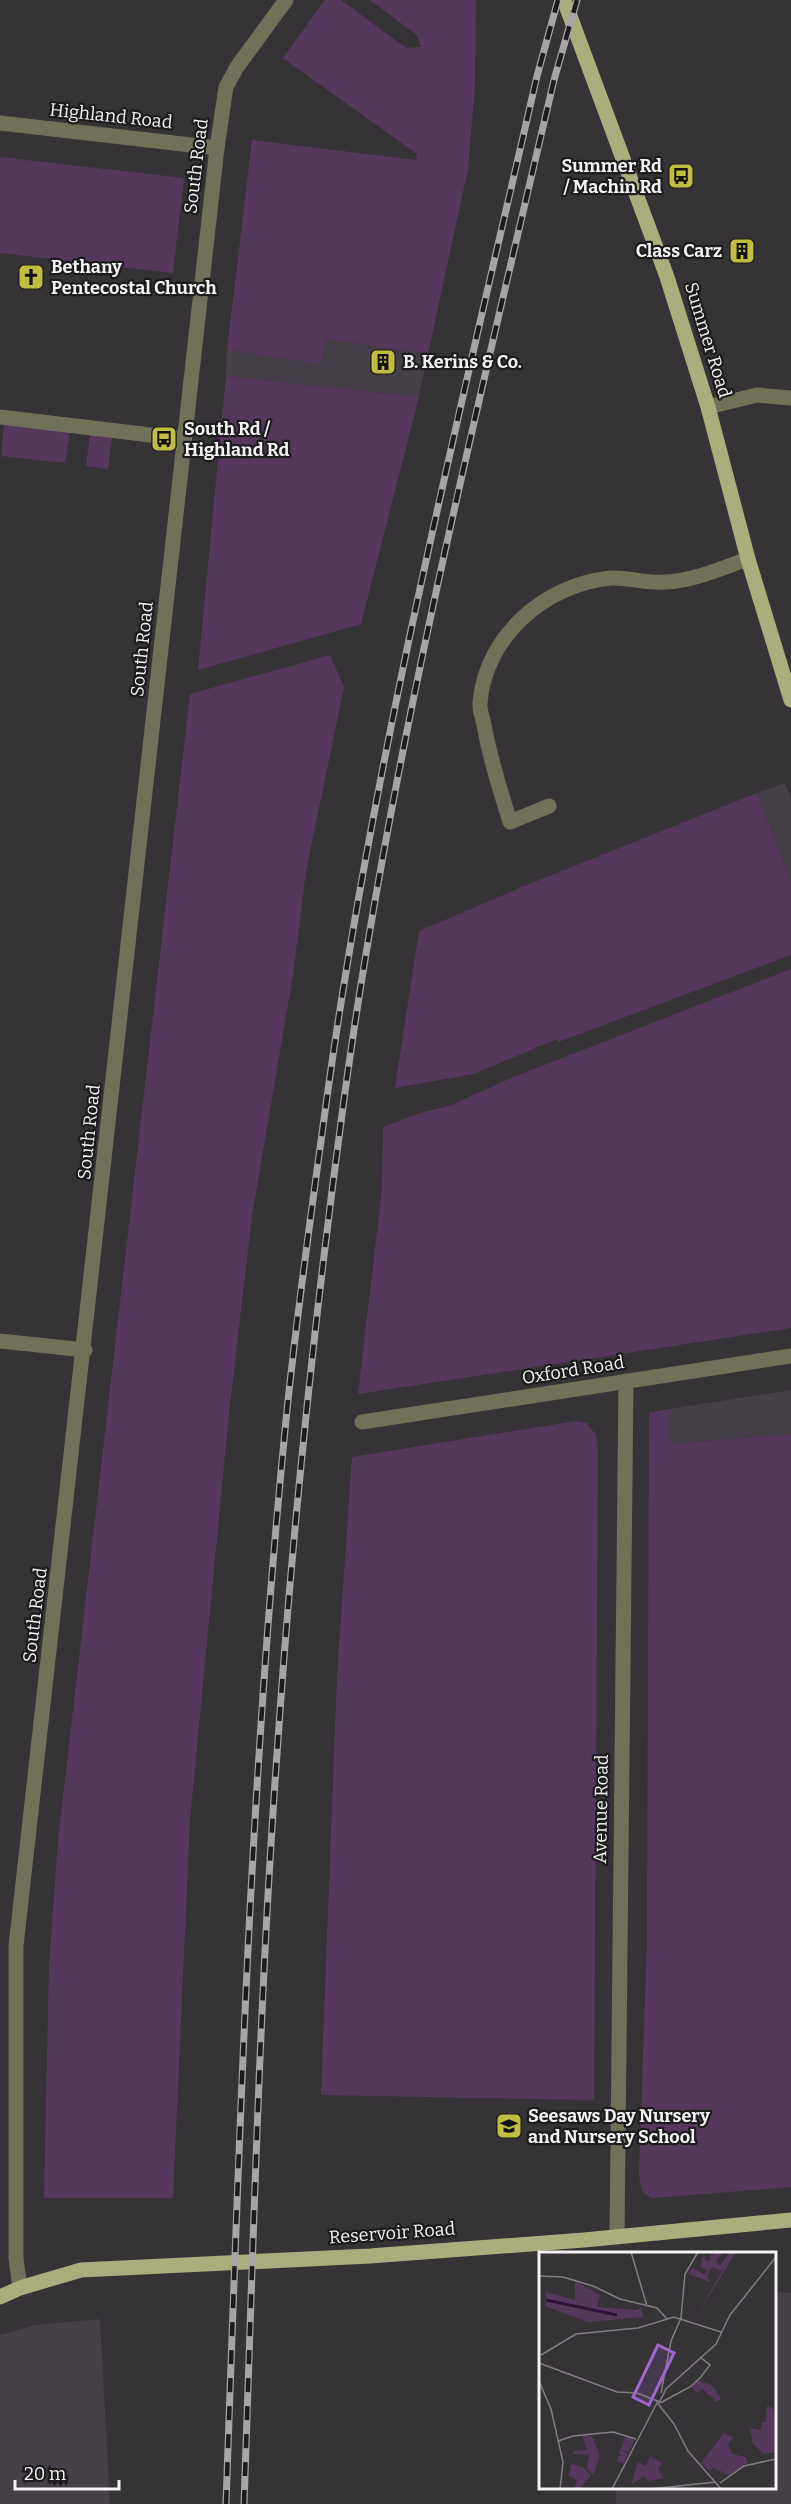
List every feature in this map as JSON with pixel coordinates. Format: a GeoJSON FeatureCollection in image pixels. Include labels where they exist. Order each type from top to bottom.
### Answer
{"type":"FeatureCollection","features":[{"type":"Feature","properties":{"kind":"main road","name":"Summer Road"},"geometry":{"type":"LineString","coordinates":[[564,0],[667,277],[708,406],[748,559],[791,700]]}},
{"type":"Feature","properties":{"kind":"main road","name":"Reservoir Road"},"geometry":{"type":"LineString","coordinates":[[0,2297],[20,2288],[81,2270],[370,2256],[617,2237],[791,2220]]}},
{"type":"Feature","properties":{"kind":"street","name":"South Road"},"geometry":{"type":"LineString","coordinates":[[20,2288],[16,2258],[16,1946],[85,1350],[217,148],[226,87],[237,66],[286,0]]}},
{"type":"Feature","properties":{"kind":"street","name":"Highland Road"},"geometry":{"type":"LineString","coordinates":[[0,123],[217,148]]}},
{"type":"Feature","properties":{"kind":"street"},"geometry":{"type":"LineString","coordinates":[[708,406],[757,395],[791,398]]}},
{"type":"Feature","properties":{"kind":"street"},"geometry":{"type":"LineString","coordinates":[[0,417],[184,439]]}},
{"type":"Feature","properties":{"kind":"street"},"geometry":{"type":"LineString","coordinates":[[549,806],[510,822],[489,754],[480,704],[489,666],[504,636],[534,608],[566,588],[612,578],[664,583],[691,579],[748,559]]}},
{"type":"Feature","properties":{"kind":"street"},"geometry":{"type":"LineString","coordinates":[[0,1341],[85,1350]]}},
{"type":"Feature","properties":{"kind":"street","name":"Oxford Road"},"geometry":{"type":"LineString","coordinates":[[362,1422],[791,1356]]}},
{"type":"Feature","properties":{"kind":"street","name":"Avenue Road"},"geometry":{"type":"LineString","coordinates":[[617,2237],[626,1381]]}},
{"type":"Feature","properties":{"kind":"street"},"geometry":{"type":"LineString","coordinates":[[0,1945],[16,1946]]}},
{"type":"Feature","properties":{"kind":"shaded area"},"geometry":{"type":"Polygon","coordinates":[[[325,0],[341,0],[406,48],[421,47],[417,35],[370,0],[476,0],[475,86],[468,169],[428,354],[325,339],[321,364],[227,350],[252,140],[416,160],[417,154],[283,58],[325,0]]]}},
{"type":"Feature","properties":{"kind":"shaded area"},"geometry":{"type":"Polygon","coordinates":[[[0,157],[184,178],[173,273],[0,253],[0,157]]]}},
{"type":"Feature","properties":{"kind":"shaded area"},"geometry":{"type":"Polygon","coordinates":[[[324,339],[428,354],[419,397],[226,376],[227,350],[321,363],[324,339]]]}},
{"type":"Feature","properties":{"kind":"shaded area"},"geometry":{"type":"Polygon","coordinates":[[[226,376],[419,397],[361,624],[198,670],[226,376]]]}},
{"type":"Feature","properties":{"kind":"shaded area"},"geometry":{"type":"Polygon","coordinates":[[[4,424],[70,432],[65,463],[1,456],[4,424]]]}},
{"type":"Feature","properties":{"kind":"shaded area"},"geometry":{"type":"Polygon","coordinates":[[[90,434],[112,438],[108,469],[86,466],[90,434]]]}},
{"type":"Feature","properties":{"kind":"shaded area"},"geometry":{"type":"Polygon","coordinates":[[[330,655],[344,687],[306,871],[293,975],[252,1216],[229,1413],[190,1820],[173,2198],[44,2198],[49,1965],[58,1841],[190,694],[330,655]]]}},
{"type":"Feature","properties":{"kind":"shaded area"},"geometry":{"type":"Polygon","coordinates":[[[785,783],[791,800],[791,881],[757,793],[785,783]]]}},
{"type":"Feature","properties":{"kind":"shaded area"},"geometry":{"type":"Polygon","coordinates":[[[757,793],[791,881],[791,955],[558,1042],[557,1039],[473,1074],[395,1088],[419,931],[522,887],[757,793]]]}},
{"type":"Feature","properties":{"kind":"shaded area"},"geometry":{"type":"Polygon","coordinates":[[[791,969],[791,1328],[358,1394],[382,1189],[383,1127],[423,1112],[449,1106],[511,1078],[791,969]]]}},
{"type":"Feature","properties":{"kind":"shaded area"},"geometry":{"type":"Polygon","coordinates":[[[791,1390],[791,1434],[669,1444],[669,1409],[791,1390]]]}},
{"type":"Feature","properties":{"kind":"shaded area"},"geometry":{"type":"Polygon","coordinates":[[[669,1409],[670,1444],[791,1434],[791,2187],[652,2198],[643,2191],[639,2172],[647,1942],[649,1413],[669,1409]]]}},
{"type":"Feature","properties":{"kind":"shaded area"},"geometry":{"type":"Polygon","coordinates":[[[576,1421],[587,1423],[596,1435],[598,1449],[594,2100],[321,2095],[337,1676],[352,1457],[576,1421]]]}},
{"type":"Feature","properties":{"kind":"shaded area"},"geometry":{"type":"Polygon","coordinates":[[[776,2292],[791,2293],[791,2504],[616,2504],[616,2489],[776,2489],[776,2292]]]}},
{"type":"Feature","properties":{"kind":"shaded area"},"geometry":{"type":"Polygon","coordinates":[[[100,2319],[110,2504],[0,2504],[0,2335],[35,2325],[100,2319]]]}},
{"type":"Feature","properties":{"kind":"railway"},"geometry":{"type":"LineString","coordinates":[[226,2504],[247,1962],[263,1690],[290,1379],[306,1255],[348,962],[395,707],[537,76],[558,0]]}},
{"type":"Feature","properties":{"kind":"railway"},"geometry":{"type":"LineString","coordinates":[[244,2504],[261,2035],[277,1754],[305,1422],[345,1092],[364,964],[411,710],[466,457],[554,80],[577,0]]}},
{"type":"Feature","properties":{"kind":"place","name":"Summer Rd / Machin Rd"},"geometry":{"type":"Point","coordinates":[681,176]}},
{"type":"Feature","properties":{"kind":"place","name":"Class Carz"},"geometry":{"type":"Point","coordinates":[742,251]}},
{"type":"Feature","properties":{"kind":"place","name":"Bethany Pentecostal Church"},"geometry":{"type":"Point","coordinates":[31,277]}},
{"type":"Feature","properties":{"kind":"place","name":"B. Kerins & Co."},"geometry":{"type":"Point","coordinates":[383,362]}},
{"type":"Feature","properties":{"kind":"place","name":"South Rd / Highland Rd"},"geometry":{"type":"Point","coordinates":[164,439]}},
{"type":"Feature","properties":{"kind":"place","name":"Seesaws Day Nursery and Nursery School"},"geometry":{"type":"Point","coordinates":[509,2126]}}]}
